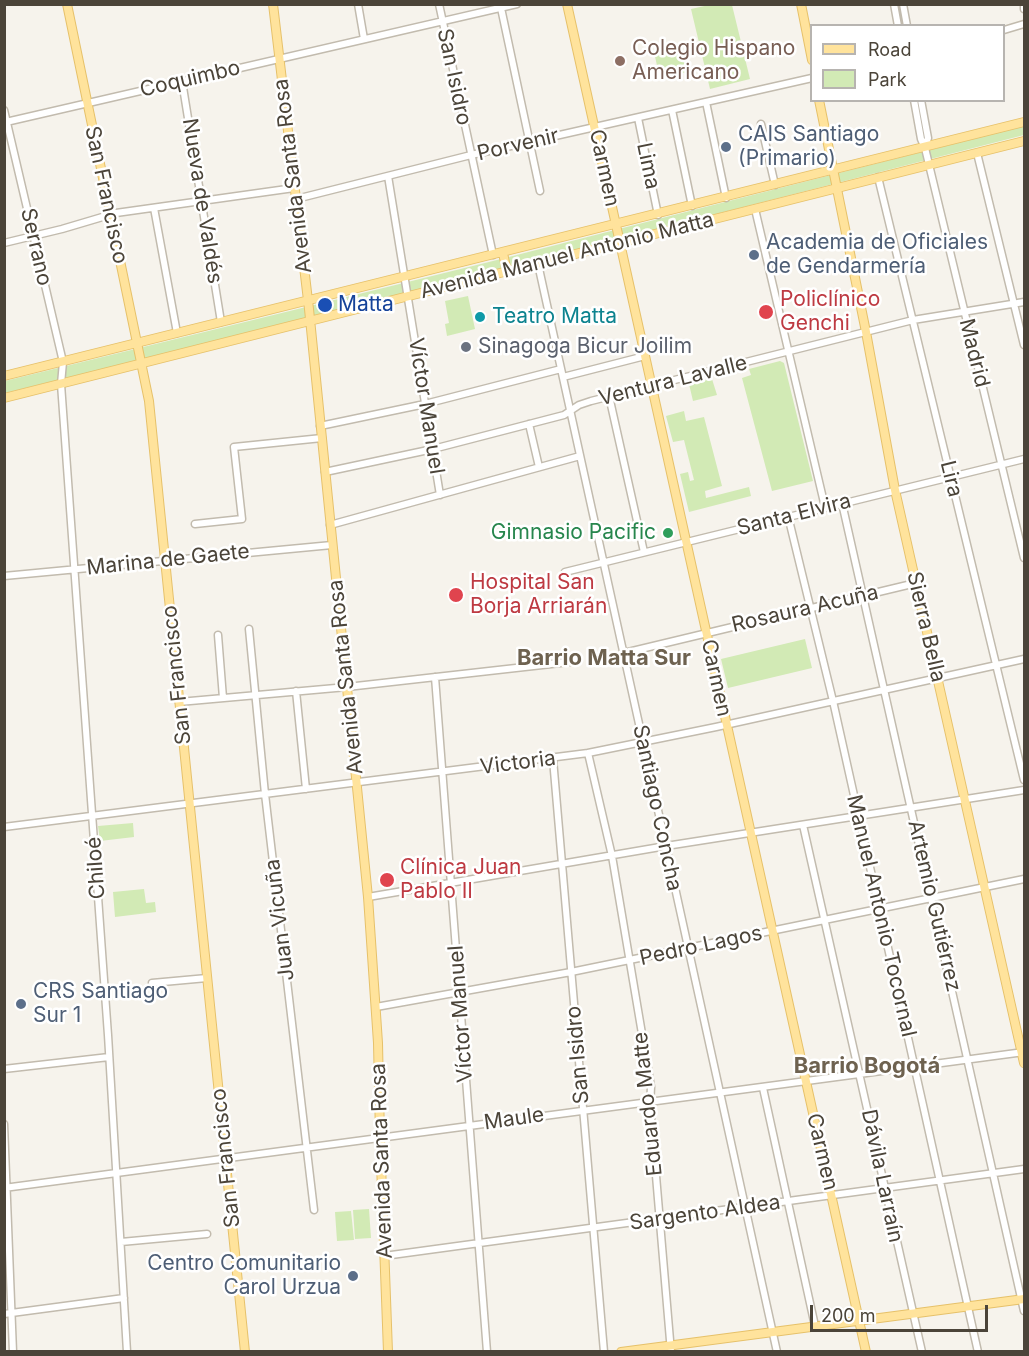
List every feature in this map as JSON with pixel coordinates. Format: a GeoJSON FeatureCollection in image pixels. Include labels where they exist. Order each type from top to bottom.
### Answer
{"type":"FeatureCollection","features":[{"type":"Feature","properties":{"kind":"main road","name":"San Francisco"},"geometry":{"type":"LineString","coordinates":[[67,4],[149,401],[245,1352]]}},
{"type":"Feature","properties":{"kind":"main road","name":"Avenida Santa Rosa"},"geometry":{"type":"LineString","coordinates":[[273,4],[308,301],[368,897],[376,1007],[388,1352]]}},
{"type":"Feature","properties":{"kind":"main road","name":"Carmen"},"geometry":{"type":"LineString","coordinates":[[567,4],[867,1352]]}},
{"type":"Feature","properties":{"kind":"main road"},"geometry":{"type":"LineString","coordinates":[[801,4],[810,50]]}},
{"type":"Feature","properties":{"kind":"main road"},"geometry":{"type":"LineString","coordinates":[[819,102],[837,188]]}},
{"type":"Feature","properties":{"kind":"main road","name":"Avenida Manuel Antonio Matta"},"geometry":{"type":"LineString","coordinates":[[4,376],[1024,122]]}},
{"type":"Feature","properties":{"kind":"main road","name":"Avenida Manuel Antonio Matta"},"geometry":{"type":"LineString","coordinates":[[4,398],[1024,141]]}},
{"type":"Feature","properties":{"kind":"main road","name":"Sierra Bella"},"geometry":{"type":"LineString","coordinates":[[837,188],[895,490],[1024,1064]]}},
{"type":"Feature","properties":{"kind":"main road"},"geometry":{"type":"LineString","coordinates":[[503,253],[507,272]]}},
{"type":"Feature","properties":{"kind":"main road"},"geometry":{"type":"LineString","coordinates":[[621,1352],[671,1348],[815,1326],[1023,1299]]}},
{"type":"Feature","properties":{"kind":"street"},"geometry":{"type":"LineString","coordinates":[[358,4],[364,39]]}},
{"type":"Feature","properties":{"kind":"street","name":"San Isidro"},"geometry":{"type":"LineString","coordinates":[[438,4],[493,255]]}},
{"type":"Feature","properties":{"kind":"street","name":"Coquimbo"},"geometry":{"type":"LineString","coordinates":[[6,122],[517,4]]}},
{"type":"Feature","properties":{"kind":"street"},"geometry":{"type":"LineString","coordinates":[[894,4],[898,24]]}},
{"type":"Feature","properties":{"kind":"street"},"geometry":{"type":"LineString","coordinates":[[903,4],[907,24]]}},
{"type":"Feature","properties":{"kind":"street"},"geometry":{"type":"LineString","coordinates":[[501,8],[540,191]]}},
{"type":"Feature","properties":{"kind":"street"},"geometry":{"type":"LineString","coordinates":[[1005,30],[1024,24]]}},
{"type":"Feature","properties":{"kind":"street","name":"Porvenir"},"geometry":{"type":"LineString","coordinates":[[296,199],[471,155],[810,78]]}},
{"type":"Feature","properties":{"kind":"street","name":"Nueva de Valdés"},"geometry":{"type":"LineString","coordinates":[[182,81],[221,322]]}},
{"type":"Feature","properties":{"kind":"street"},"geometry":{"type":"LineString","coordinates":[[706,102],[726,198]]}},
{"type":"Feature","properties":{"kind":"street","name":"Madrid"},"geometry":{"type":"LineString","coordinates":[[914,102],[921,139],[1024,558]]}},
{"type":"Feature","properties":{"kind":"street","name":"Madrid"},"geometry":{"type":"LineString","coordinates":[[921,102],[928,138],[925,148]]}},
{"type":"Feature","properties":{"kind":"street","name":"Serrano"},"geometry":{"type":"LineString","coordinates":[[4,110],[63,362],[61,384]]}},
{"type":"Feature","properties":{"kind":"street"},"geometry":{"type":"LineString","coordinates":[[672,110],[692,206]]}},
{"type":"Feature","properties":{"kind":"street","name":"Lima"},"geometry":{"type":"LineString","coordinates":[[638,118],[658,214]]}},
{"type":"Feature","properties":{"kind":"street"},"geometry":{"type":"LineString","coordinates":[[761,124],[775,185]]}},
{"type":"Feature","properties":{"kind":"street"},"geometry":{"type":"LineString","coordinates":[[977,153],[1024,345]]}},
{"type":"Feature","properties":{"kind":"street","name":"Víctor Manuel"},"geometry":{"type":"LineString","coordinates":[[388,176],[440,495]]}},
{"type":"Feature","properties":{"kind":"street","name":"Lira"},"geometry":{"type":"LineString","coordinates":[[878,177],[1024,780]]}},
{"type":"Feature","properties":{"kind":"street"},"geometry":{"type":"LineString","coordinates":[[4,243],[110,215],[294,188]]}},
{"type":"Feature","properties":{"kind":"street"},"geometry":{"type":"LineString","coordinates":[[154,208],[177,333]]}},
{"type":"Feature","properties":{"kind":"street"},"geometry":{"type":"LineString","coordinates":[[755,209],[825,507]]}},
{"type":"Feature","properties":{"kind":"street","name":"Santiago Concha"},"geometry":{"type":"LineString","coordinates":[[538,264],[777,1352]]}},
{"type":"Feature","properties":{"kind":"street","name":"Ventura Lavalle"},"geometry":{"type":"LineString","coordinates":[[325,472],[433,449],[564,415],[583,404],[609,396],[913,320],[1024,302]]}},
{"type":"Feature","properties":{"kind":"street"},"geometry":{"type":"LineString","coordinates":[[563,377],[645,356]]}},
{"type":"Feature","properties":{"kind":"street"},"geometry":{"type":"LineString","coordinates":[[320,426],[425,404],[561,369]]}},
{"type":"Feature","properties":{"kind":"street","name":"Chiloé"},"geometry":{"type":"LineString","coordinates":[[61,384],[117,1172],[127,1352]]}},
{"type":"Feature","properties":{"kind":"street"},"geometry":{"type":"LineString","coordinates":[[609,396],[644,552]]}},
{"type":"Feature","properties":{"kind":"street"},"geometry":{"type":"LineString","coordinates":[[529,424],[539,467]]}},
{"type":"Feature","properties":{"kind":"street"},"geometry":{"type":"LineString","coordinates":[[195,524],[242,519],[234,447],[321,438]]}},
{"type":"Feature","properties":{"kind":"street"},"geometry":{"type":"LineString","coordinates":[[330,525],[580,456]]}},
{"type":"Feature","properties":{"kind":"street","name":"Santa Elvira"},"geometry":{"type":"LineString","coordinates":[[564,572],[1024,459]]}},
{"type":"Feature","properties":{"kind":"street","name":"Artemio Gutiérrez"},"geometry":{"type":"LineString","coordinates":[[842,503],[933,897],[1024,1311]]}},
{"type":"Feature","properties":{"kind":"street","name":"Manuel Antonio Tocornal"},"geometry":{"type":"LineString","coordinates":[[788,516],[833,701],[978,1352]]}},
{"type":"Feature","properties":{"kind":"street","name":"Marina de Gaete"},"geometry":{"type":"LineString","coordinates":[[4,576],[332,544]]}},
{"type":"Feature","properties":{"kind":"street","name":"Rosaura Acuña"},"geometry":{"type":"LineString","coordinates":[[624,653],[916,583]]}},
{"type":"Feature","properties":{"kind":"street","name":"Juan Vicuña"},"geometry":{"type":"LineString","coordinates":[[249,629],[265,794],[314,1210]]}},
{"type":"Feature","properties":{"kind":"street"},"geometry":{"type":"LineString","coordinates":[[218,635],[224,698]]}},
{"type":"Feature","properties":{"kind":"street","name":"Victoria"},"geometry":{"type":"LineString","coordinates":[[4,827],[553,759],[643,742],[1024,659]]}},
{"type":"Feature","properties":{"kind":"street"},"geometry":{"type":"LineString","coordinates":[[179,702],[347,687],[578,660]]}},
{"type":"Feature","properties":{"kind":"street","name":"Víctor Manuel"},"geometry":{"type":"LineString","coordinates":[[435,677],[487,1352]]}},
{"type":"Feature","properties":{"kind":"street"},"geometry":{"type":"LineString","coordinates":[[296,691],[306,789]]}},
{"type":"Feature","properties":{"kind":"street","name":"Eduardo Matte"},"geometry":{"type":"LineString","coordinates":[[588,753],[612,856],[651,1088],[671,1348]]}},
{"type":"Feature","properties":{"kind":"street"},"geometry":{"type":"LineString","coordinates":[[478,759],[479,768]]}},
{"type":"Feature","properties":{"kind":"street","name":"San Isidro"},"geometry":{"type":"LineString","coordinates":[[553,759],[604,1352]]}},
{"type":"Feature","properties":{"kind":"street"},"geometry":{"type":"LineString","coordinates":[[368,897],[666,846],[1024,790]]}},
{"type":"Feature","properties":{"kind":"street","name":"Dávila Larraín"},"geometry":{"type":"LineString","coordinates":[[803,825],[921,1352]]}},
{"type":"Feature","properties":{"kind":"street","name":"Pedro Lagos"},"geometry":{"type":"LineString","coordinates":[[376,1007],[571,972],[1024,879]]}},
{"type":"Feature","properties":{"kind":"street"},"geometry":{"type":"LineString","coordinates":[[152,983],[207,978]]}},
{"type":"Feature","properties":{"kind":"street","name":"Maule"},"geometry":{"type":"LineString","coordinates":[[6,1188],[1023,1053]]}},
{"type":"Feature","properties":{"kind":"street"},"geometry":{"type":"LineString","coordinates":[[4,1069],[109,1057]]}},
{"type":"Feature","properties":{"kind":"street"},"geometry":{"type":"LineString","coordinates":[[763,1088],[815,1326]]}},
{"type":"Feature","properties":{"kind":"street"},"geometry":{"type":"LineString","coordinates":[[4,1124],[8,1314],[13,1352]]}},
{"type":"Feature","properties":{"kind":"street","name":"Sargento Aldea"},"geometry":{"type":"LineString","coordinates":[[384,1256],[1024,1169]]}},
{"type":"Feature","properties":{"kind":"street"},"geometry":{"type":"LineString","coordinates":[[121,1242],[207,1234]]}},
{"type":"Feature","properties":{"kind":"street"},"geometry":{"type":"LineString","coordinates":[[8,1314],[124,1298]]}},
{"type":"Feature","properties":{"kind":"green space"},"geometry":{"type":"Polygon","coordinates":[[[709,5],[732,5],[750,79],[710,89],[691,9],[709,5]]]}},
{"type":"Feature","properties":{"kind":"green space"},"geometry":{"type":"Polygon","coordinates":[[[681,45],[687,72],[660,79],[654,52],[681,45]]]}},
{"type":"Feature","properties":{"kind":"green space"},"geometry":{"type":"Polygon","coordinates":[[[1024,126],[1024,135],[295,322],[5,393],[5,381],[493,261],[1024,126]]]}},
{"type":"Feature","properties":{"kind":"green space"},"geometry":{"type":"Polygon","coordinates":[[[468,296],[475,329],[447,336],[445,324],[449,323],[445,301],[468,296]]]}},
{"type":"Feature","properties":{"kind":"green space"},"geometry":{"type":"Polygon","coordinates":[[[780,361],[784,363],[813,481],[772,491],[742,378],[751,375],[749,369],[780,361]]]}},
{"type":"Feature","properties":{"kind":"green space"},"geometry":{"type":"Polygon","coordinates":[[[712,379],[717,395],[693,401],[689,384],[712,379]]]}},
{"type":"Feature","properties":{"kind":"green space"},"geometry":{"type":"Polygon","coordinates":[[[684,411],[686,421],[704,417],[722,486],[705,491],[706,498],[749,487],[751,496],[689,512],[680,474],[688,472],[690,481],[694,480],[684,440],[673,442],[666,416],[684,411]]]}},
{"type":"Feature","properties":{"kind":"green space"},"geometry":{"type":"Polygon","coordinates":[[[805,639],[812,668],[728,688],[721,659],[805,639]]]}},
{"type":"Feature","properties":{"kind":"green space"},"geometry":{"type":"Polygon","coordinates":[[[133,823],[134,837],[100,841],[98,826],[133,823]]]}},
{"type":"Feature","properties":{"kind":"green space"},"geometry":{"type":"Polygon","coordinates":[[[144,889],[146,903],[155,902],[156,912],[115,917],[113,892],[144,889]]]}},
{"type":"Feature","properties":{"kind":"green space"},"geometry":{"type":"Polygon","coordinates":[[[369,1209],[371,1238],[355,1239],[353,1210],[369,1209]]]}},
{"type":"Feature","properties":{"kind":"green space"},"geometry":{"type":"Polygon","coordinates":[[[351,1211],[354,1240],[337,1241],[335,1212],[351,1211]]]}},
{"type":"Feature","properties":{"kind":"place","name":"Colegio Hispano Americano"},"geometry":{"type":"Point","coordinates":[620,61]}},
{"type":"Feature","properties":{"kind":"place","name":"CAIS Santiago (Primario)"},"geometry":{"type":"Point","coordinates":[726,147]}},
{"type":"Feature","properties":{"kind":"place","name":"Academia de Oficiales de Gendarmería"},"geometry":{"type":"Point","coordinates":[754,255]}},
{"type":"Feature","properties":{"kind":"place","name":"Matta"},"geometry":{"type":"Point","coordinates":[325,305]}},
{"type":"Feature","properties":{"kind":"place","name":"Policlínico Genchi"},"geometry":{"type":"Point","coordinates":[766,312]}},
{"type":"Feature","properties":{"kind":"place","name":"Teatro Matta"},"geometry":{"type":"Point","coordinates":[480,317]}},
{"type":"Feature","properties":{"kind":"place","name":"Sinagoga Bicur Joilim"},"geometry":{"type":"Point","coordinates":[466,347]}},
{"type":"Feature","properties":{"kind":"place","name":"Gimnasio Pacific"},"geometry":{"type":"Point","coordinates":[668,533]}},
{"type":"Feature","properties":{"kind":"place","name":"Hospital San Borja Arriarán"},"geometry":{"type":"Point","coordinates":[456,595]}},
{"type":"Feature","properties":{"kind":"place","name":"Clínica Juan Pablo II"},"geometry":{"type":"Point","coordinates":[387,880]}},
{"type":"Feature","properties":{"kind":"place","name":"CRS Santiago Sur 1"},"geometry":{"type":"Point","coordinates":[21,1004]}},
{"type":"Feature","properties":{"kind":"place","name":"Centro Comunitario Carol Urzua"},"geometry":{"type":"Point","coordinates":[353,1276]}},
{"type":"Feature","properties":{"kind":"district","name":"Barrio Matta Sur"},"geometry":{"type":"Point","coordinates":[604,658]}},
{"type":"Feature","properties":{"kind":"district","name":"Barrio Bogotá"},"geometry":{"type":"Point","coordinates":[867,1066]}}]}
